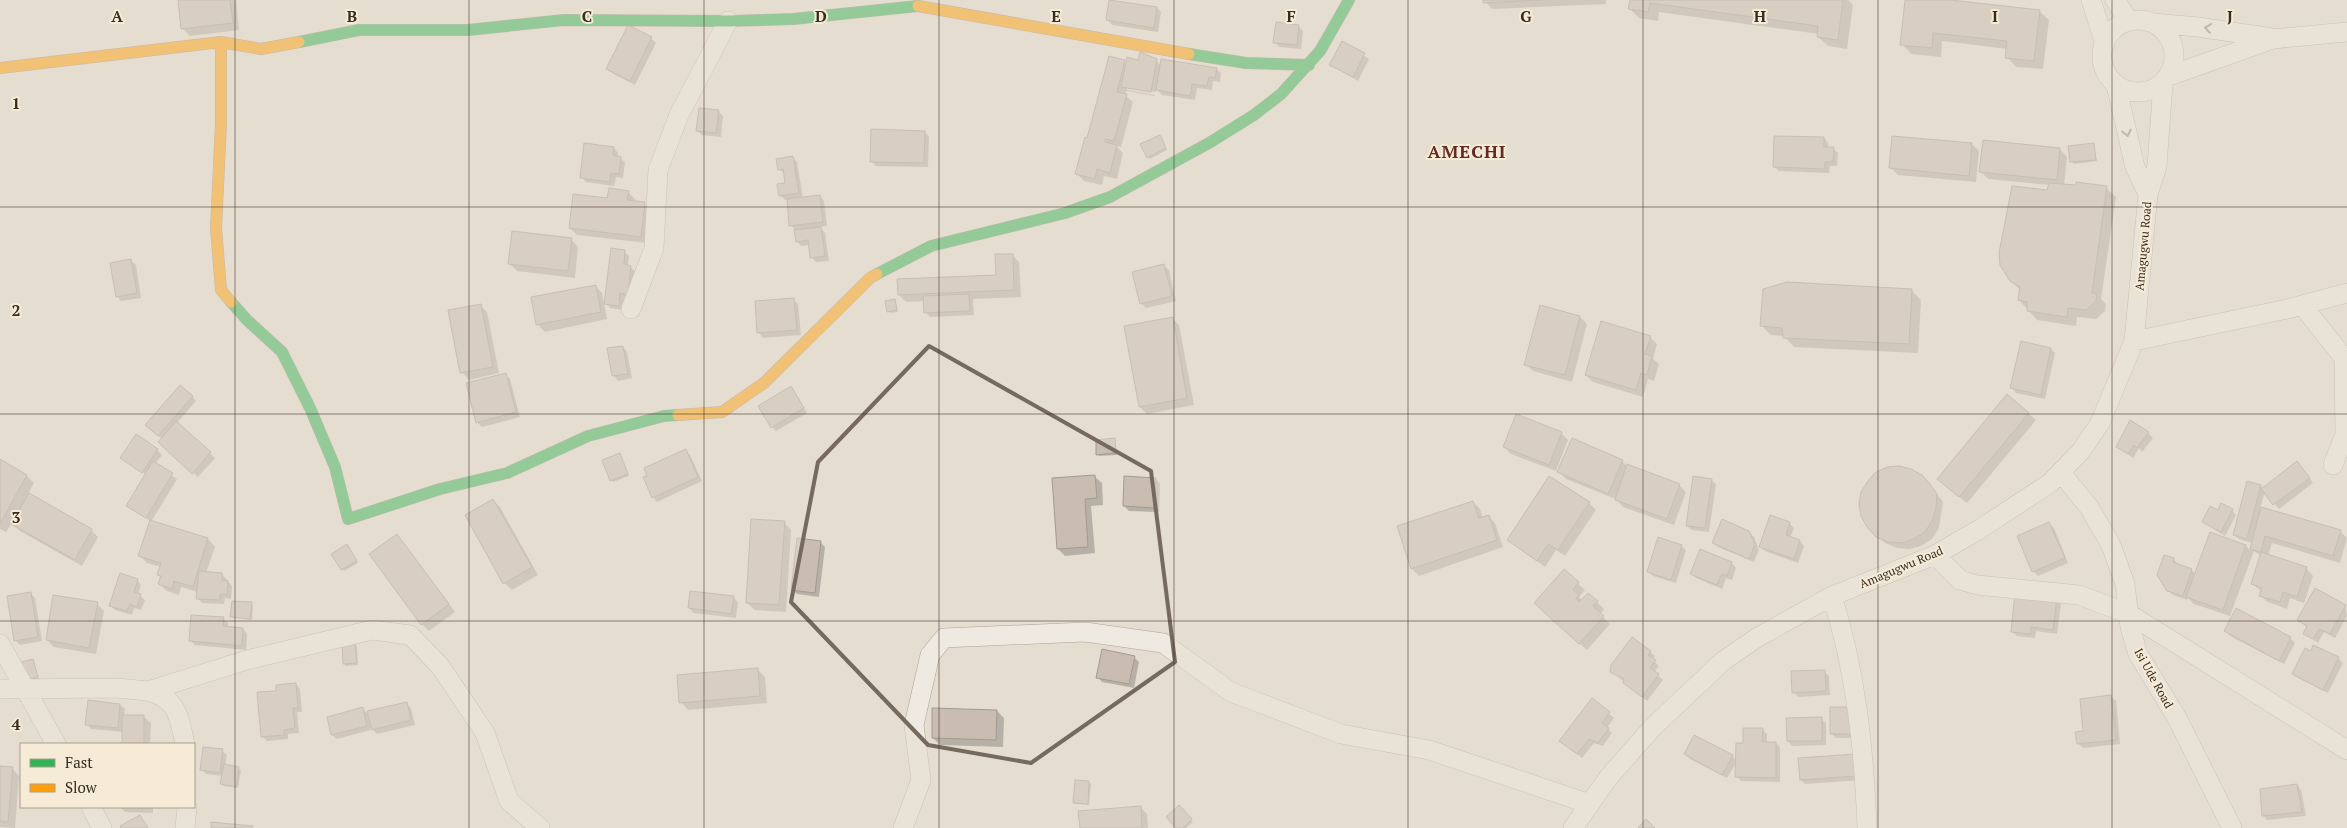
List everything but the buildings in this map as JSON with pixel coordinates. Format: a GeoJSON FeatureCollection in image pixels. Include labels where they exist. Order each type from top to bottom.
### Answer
{"type":"FeatureCollection","features":[{"type":"Feature","properties":{"kind":"street"},"geometry":{"type":"LineString","coordinates":[[221,42],[221,123],[216,228],[221,290],[247,320],[282,352],[310,408],[335,468],[348,519],[440,489],[507,473],[588,436],[664,416],[722,412],[764,384],[870,278],[931,246],[1065,213],[1110,197],[1254,115],[1281,94],[1309,65],[1320,51],[1349,0]]}},
{"type":"Feature","properties":{"kind":"street"},"geometry":{"type":"LineString","coordinates":[[2090,0],[2105,44]]}},
{"type":"Feature","properties":{"kind":"street"},"geometry":{"type":"LineString","coordinates":[[2115,0],[2129,21]]}},
{"type":"Feature","properties":{"kind":"street"},"geometry":{"type":"LineString","coordinates":[[0,68],[221,42],[261,49],[359,30],[468,30],[564,20],[728,21],[793,19],[922,6],[1213,58],[1246,63],[1309,65]]}},
{"type":"Feature","properties":{"kind":"street"},"geometry":{"type":"LineString","coordinates":[[2273,39],[2166,80],[2153,90],[2140,93],[2128,91],[2116,85],[2108,77],[2102,55],[2110,34],[2119,26],[2129,21],[2141,20],[2153,23],[2198,26],[2273,39],[2347,32]]}},
{"type":"Feature","properties":{"kind":"street"},"geometry":{"type":"LineString","coordinates":[[631,309],[654,248],[658,170],[679,115],[728,21]]}},
{"type":"Feature","properties":{"kind":"street"},"geometry":{"type":"LineString","coordinates":[[2153,23],[2166,32],[2173,46],[2174,62],[2166,80]]}},
{"type":"Feature","properties":{"kind":"street","name":"Amagugwu Road"},"geometry":{"type":"LineString","coordinates":[[1573,828],[1608,778],[1652,727],[1723,661],[1758,637],[1832,596],[1935,555],[2014,507],[2061,473],[2080,451],[2100,423],[2134,341],[2148,194],[2157,166],[2166,80]]}},
{"type":"Feature","properties":{"kind":"street"},"geometry":{"type":"LineString","coordinates":[[2116,85],[2135,167],[2148,194]]}},
{"type":"Feature","properties":{"kind":"street"},"geometry":{"type":"LineString","coordinates":[[2134,341],[2302,305],[2347,293]]}},
{"type":"Feature","properties":{"kind":"street"},"geometry":{"type":"LineString","coordinates":[[2302,305],[2344,358],[2345,434],[2333,465]]}},
{"type":"Feature","properties":{"kind":"street","name":"Isi Ude Road"},"geometry":{"type":"LineString","coordinates":[[2061,473],[2089,507],[2111,545],[2125,584],[2130,627],[2138,654],[2177,718],[2232,828]]}},
{"type":"Feature","properties":{"kind":"street"},"geometry":{"type":"LineString","coordinates":[[1935,555],[1960,580],[1977,585],[2079,596],[2129,614],[2347,750]]}},
{"type":"Feature","properties":{"kind":"street"},"geometry":{"type":"LineString","coordinates":[[1832,596],[1844,632],[1855,692],[1865,768],[1867,828]]}},
{"type":"Feature","properties":{"kind":"street"},"geometry":{"type":"LineString","coordinates":[[148,691],[247,660],[372,630],[410,635],[440,666],[485,733],[509,801],[540,828]]}},
{"type":"Feature","properties":{"kind":"street"},"geometry":{"type":"LineString","coordinates":[[904,828],[921,780],[914,725],[930,655],[944,638],[1085,632],[1163,643],[1231,692],[1341,734],[1429,750],[1590,804]]}},
{"type":"Feature","properties":{"kind":"street"},"geometry":{"type":"LineString","coordinates":[[0,644],[55,743]]}},
{"type":"Feature","properties":{"kind":"street"},"geometry":{"type":"LineString","coordinates":[[0,689],[116,688],[148,691],[169,700],[175,709],[185,743]]}},
{"type":"Feature","properties":{"kind":"street"},"geometry":{"type":"LineString","coordinates":[[92,808],[102,828]]}},
{"type":"Feature","properties":{"kind":"street"},"geometry":{"type":"LineString","coordinates":[[185,828],[187,808]]}},
{"type":"Feature","properties":{"kind":"highlighted area"},"geometry":{"type":"Polygon","coordinates":[[[929,346],[1151,471],[1175,662],[1031,763],[928,745],[791,602],[818,462],[929,346]]]}},
{"type":"Feature","properties":{"kind":"traffic: fast"},"geometry":{"type":"LineString","coordinates":[[877,274],[931,246],[1065,213],[1110,197],[1209,143],[1254,115],[1281,94],[1320,51],[1349,0]]}},
{"type":"Feature","properties":{"kind":"traffic: fast"},"geometry":{"type":"LineString","coordinates":[[299,42],[359,30],[468,30],[564,20],[728,21],[793,19],[918,6]]}},
{"type":"Feature","properties":{"kind":"traffic: fast"},"geometry":{"type":"LineString","coordinates":[[1189,54],[1246,63],[1309,65]]}},
{"type":"Feature","properties":{"kind":"traffic: fast"},"geometry":{"type":"LineString","coordinates":[[231,302],[247,320],[282,352],[310,408],[335,467],[348,519],[440,489],[507,473],[588,436],[664,416],[678,415]]}},
{"type":"Feature","properties":{"kind":"traffic: slow"},"geometry":{"type":"LineString","coordinates":[[918,6],[1189,54]]}},
{"type":"Feature","properties":{"kind":"traffic: slow"},"geometry":{"type":"LineString","coordinates":[[221,42],[221,123],[216,228],[221,290],[231,302]]}},
{"type":"Feature","properties":{"kind":"traffic: slow"},"geometry":{"type":"LineString","coordinates":[[0,68],[221,42],[261,49],[299,42]]}},
{"type":"Feature","properties":{"kind":"traffic: slow"},"geometry":{"type":"LineString","coordinates":[[678,415],[722,412],[764,383],[870,278],[877,274]]}},
{"type":"Feature","properties":{"kind":"district","name":"AMECHI"},"geometry":{"type":"Point","coordinates":[1467,151]}}]}
